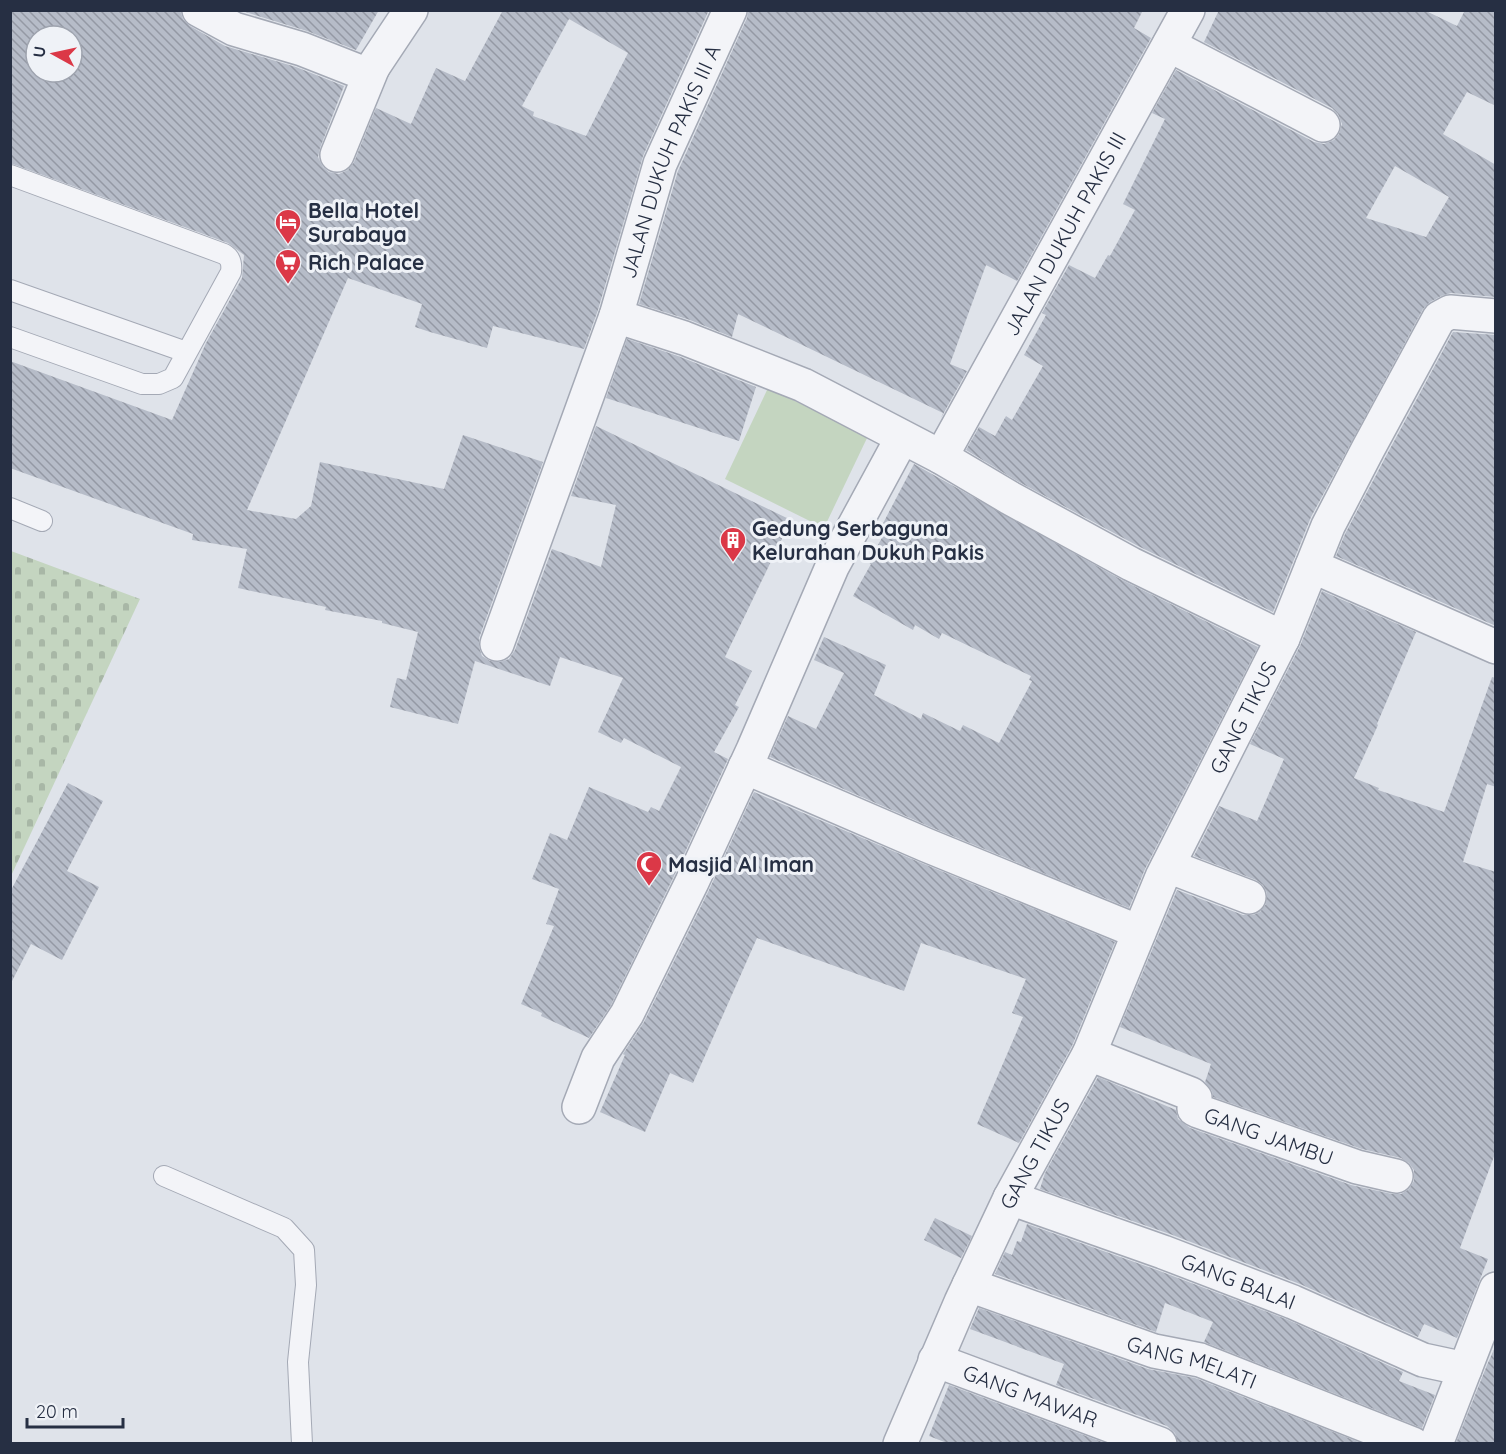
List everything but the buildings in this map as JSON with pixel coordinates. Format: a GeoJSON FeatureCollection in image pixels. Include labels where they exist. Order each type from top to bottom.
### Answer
{"type":"FeatureCollection","features":[{"type":"Feature","properties":{"kind":"street"},"geometry":{"type":"LineString","coordinates":[[199,10],[234,29],[367,70]]}},
{"type":"Feature","properties":{"kind":"street"},"geometry":{"type":"LineString","coordinates":[[337,155],[367,70],[411,10]]}},
{"type":"Feature","properties":{"kind":"street","name":"JALAN DUKUH PAKIS III A"},"geometry":{"type":"LineString","coordinates":[[497,644],[616,316],[660,164],[730,10]]}},
{"type":"Feature","properties":{"kind":"street","name":"JALAN DUKUH PAKIS III"},"geometry":{"type":"LineString","coordinates":[[941,458],[1188,10]]}},
{"type":"Feature","properties":{"kind":"street"},"geometry":{"type":"LineString","coordinates":[[1169,45],[1323,125]]}},
{"type":"Feature","properties":{"kind":"street","name":"GANG TIKUS"},"geometry":{"type":"LineString","coordinates":[[900,1443],[935,1360],[1010,1198],[1089,1054],[1168,866],[1283,638],[1328,526],[1363,459],[1439,318],[1450,312],[1496,316]]}},
{"type":"Feature","properties":{"kind":"street"},"geometry":{"type":"LineString","coordinates":[[616,316],[684,338],[803,385],[941,458],[1131,564],[1283,638]]}},
{"type":"Feature","properties":{"kind":"street"},"geometry":{"type":"LineString","coordinates":[[579,1107],[598,1058],[627,1014],[692,882],[832,567],[902,438]]}},
{"type":"Feature","properties":{"kind":"street"},"geometry":{"type":"LineString","coordinates":[[1311,566],[1496,647]]}},
{"type":"Feature","properties":{"kind":"street"},"geometry":{"type":"LineString","coordinates":[[745,767],[926,845],[1139,932]]}},
{"type":"Feature","properties":{"kind":"street"},"geometry":{"type":"LineString","coordinates":[[1168,866],[1249,897]]}},
{"type":"Feature","properties":{"kind":"street","name":"GANG JAMBU"},"geometry":{"type":"LineString","coordinates":[[1089,1054],[1191,1094],[1195,1098],[1194,1109],[1198,1111],[1356,1167],[1396,1176]]}},
{"type":"Feature","properties":{"kind":"street","name":"GANG BALAI"},"geometry":{"type":"LineString","coordinates":[[1010,1198],[1163,1252],[1293,1302],[1423,1360],[1465,1369]]}},
{"type":"Feature","properties":{"kind":"street","name":"GANG MELATI"},"geometry":{"type":"LineString","coordinates":[[969,1285],[1154,1351],[1200,1360],[1413,1443]]}},
{"type":"Feature","properties":{"kind":"street"},"geometry":{"type":"LineString","coordinates":[[1436,1443],[1496,1289]]}},
{"type":"Feature","properties":{"kind":"street","name":"GANG MAWAR"},"geometry":{"type":"LineString","coordinates":[[935,1360],[1160,1443]]}},
{"type":"Feature","properties":{"kind":"lane"},"geometry":{"type":"LineString","coordinates":[[10,175],[227,256],[231,261],[231,272],[173,378],[159,384],[150,385],[10,337]]}},
{"type":"Feature","properties":{"kind":"lane"},"geometry":{"type":"LineString","coordinates":[[10,290],[186,352]]}},
{"type":"Feature","properties":{"kind":"lane"},"geometry":{"type":"LineString","coordinates":[[10,508],[42,520]]}},
{"type":"Feature","properties":{"kind":"lane"},"geometry":{"type":"LineString","coordinates":[[164,1176],[284,1228],[304,1250],[306,1285],[298,1362],[302,1443]]}},
{"type":"Feature","properties":{"kind":"green space"},"geometry":{"type":"Polygon","coordinates":[[[768,388],[868,436],[824,528],[725,479],[768,388]]]}},
{"type":"Feature","properties":{"kind":"green space"},"geometry":{"type":"Polygon","coordinates":[[[10,551],[140,599],[11,876],[10,551]]]}},
{"type":"Feature","properties":{"kind":"place","name":"Bella Hotel Surabaya"},"geometry":{"type":"Point","coordinates":[288,245]}},
{"type":"Feature","properties":{"kind":"place","name":"Rich Palace"},"geometry":{"type":"Point","coordinates":[288,285]}},
{"type":"Feature","properties":{"kind":"place","name":"Gedung Serbaguna Kelurahan Dukuh Pakis"},"geometry":{"type":"Point","coordinates":[733,563]}},
{"type":"Feature","properties":{"kind":"place","name":"Masjid Al Iman"},"geometry":{"type":"Point","coordinates":[649,887]}}]}
